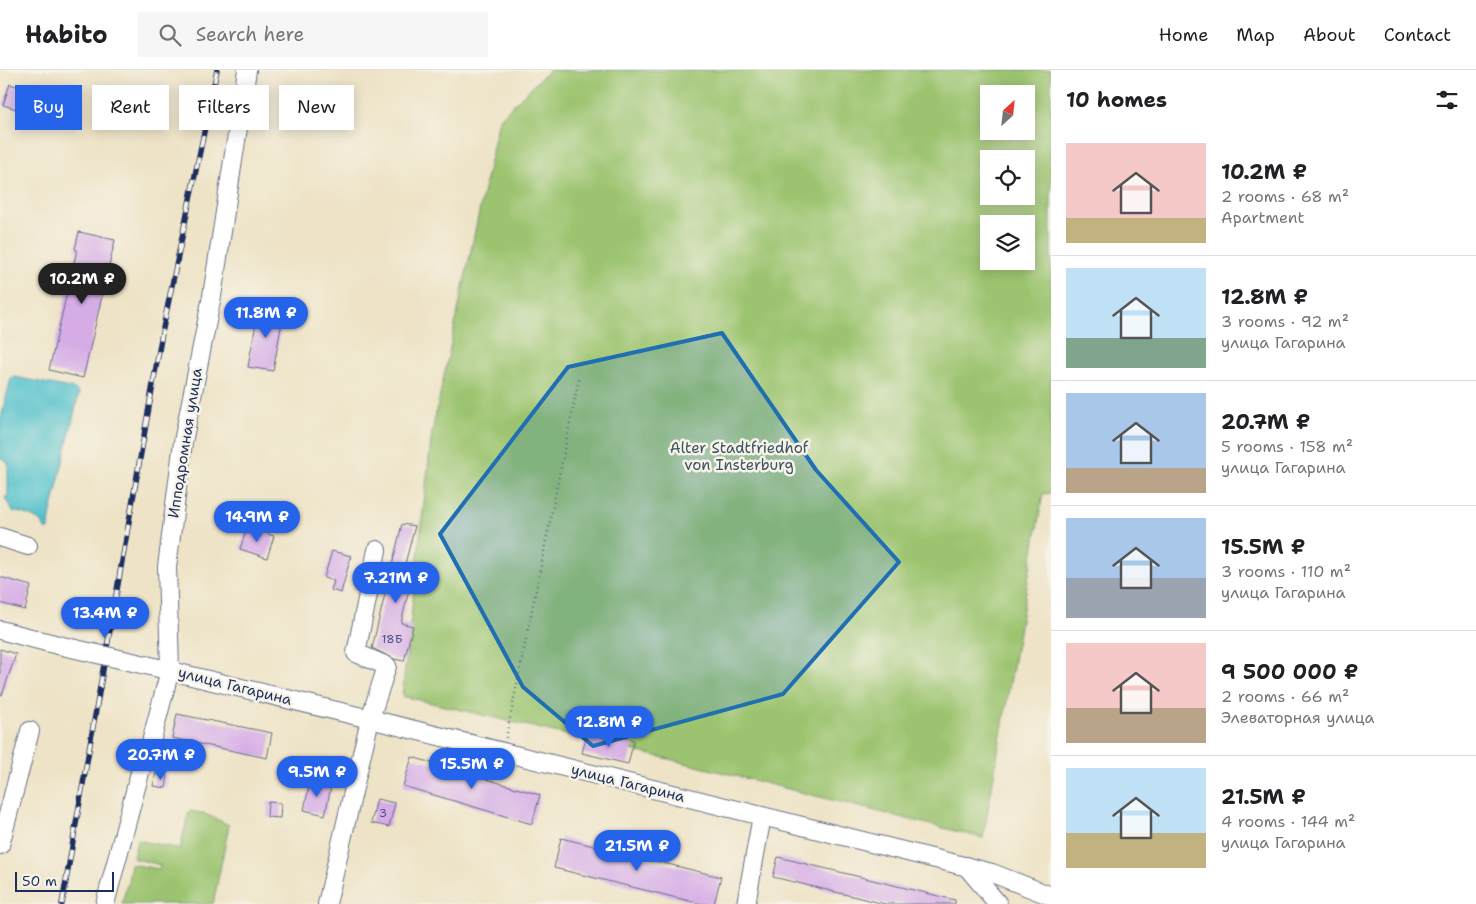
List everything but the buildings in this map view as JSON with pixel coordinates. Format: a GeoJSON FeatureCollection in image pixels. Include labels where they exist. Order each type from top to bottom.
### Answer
{"type":"FeatureCollection","features":[{"type":"Feature","properties":{"kind":"street","name":"Ипподромная улица"},"geometry":{"type":"LineString","coordinates":[[105,904],[142,765],[150,746],[170,670],[167,566],[183,442],[212,296],[247,70]]}},
{"type":"Feature","properties":{"kind":"street"},"geometry":{"type":"LineString","coordinates":[[0,537],[28,546]]}},
{"type":"Feature","properties":{"kind":"street"},"geometry":{"type":"LineString","coordinates":[[327,904],[370,719],[387,666],[356,653],[377,550]]}},
{"type":"Feature","properties":{"kind":"street","name":"улица Гагарина"},"geometry":{"type":"LineString","coordinates":[[0,630],[966,866],[992,873],[1051,896]]}},
{"type":"Feature","properties":{"kind":"street"},"geometry":{"type":"LineString","coordinates":[[0,845],[30,731]]}},
{"type":"Feature","properties":{"kind":"street"},"geometry":{"type":"LineString","coordinates":[[746,904],[762,816]]}},
{"type":"Feature","properties":{"kind":"street"},"geometry":{"type":"LineString","coordinates":[[966,866],[998,904]]}},
{"type":"Feature","properties":{"kind":"path"},"geometry":{"type":"LineString","coordinates":[[503,752],[579,378]]}},
{"type":"Feature","properties":{"kind":"highlighted area"},"geometry":{"type":"Polygon","coordinates":[[[722,333],[816,470],[899,562],[783,694],[593,746],[523,687],[440,534],[568,367],[722,333]]]}},
{"type":"Feature","properties":{"kind":"green space","name":"Alter Stadtfriedhof von Insterburg"},"geometry":{"type":"Polygon","coordinates":[[[549,70],[1051,70],[1051,493],[1043,494],[983,838],[673,760],[402,696],[432,432],[499,119],[549,70]]]}},
{"type":"Feature","properties":{"kind":"green space"},"geometry":{"type":"Polygon","coordinates":[[[189,811],[203,813],[229,825],[213,904],[122,904],[131,864],[159,869],[160,865],[133,858],[137,840],[180,849],[189,811]]]}},
{"type":"Feature","properties":{"kind":"water"},"geometry":{"type":"Polygon","coordinates":[[[15,377],[75,389],[79,393],[50,517],[49,529],[45,529],[42,522],[32,517],[13,512],[5,498],[8,493],[8,463],[0,458],[0,422],[11,378],[15,377]]]}},
{"type":"Feature","properties":{"kind":"railway"},"geometry":{"type":"LineString","coordinates":[[62,904],[162,333],[217,70]]}}]}
